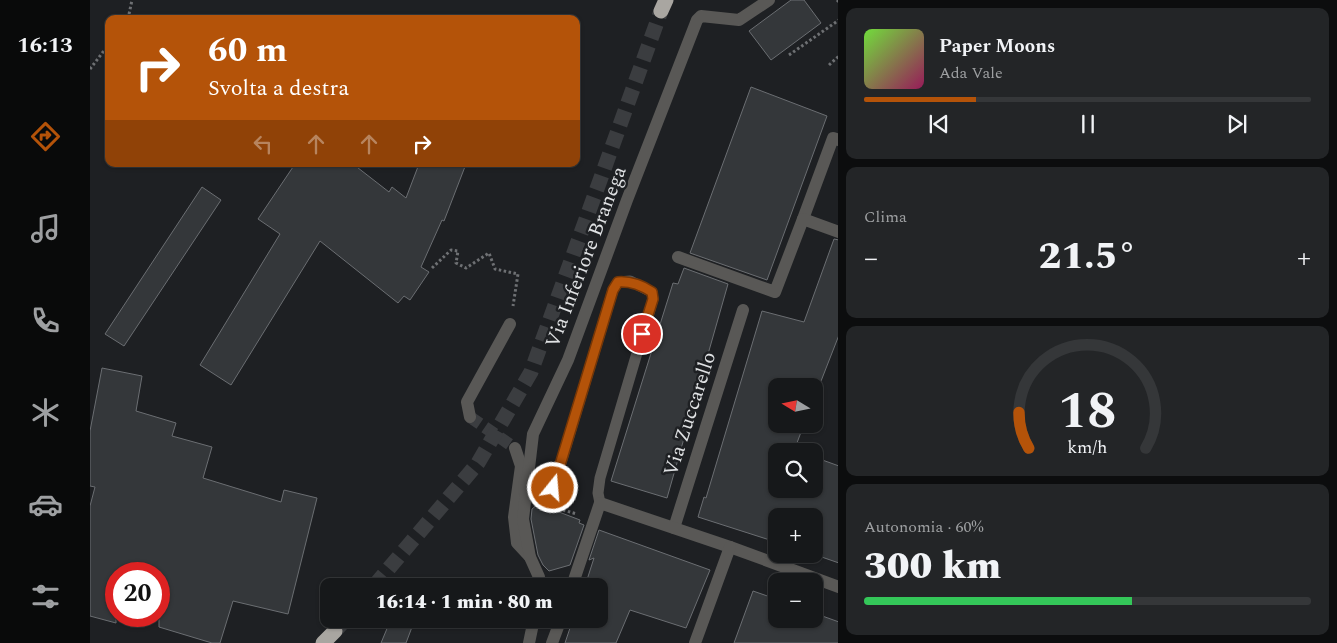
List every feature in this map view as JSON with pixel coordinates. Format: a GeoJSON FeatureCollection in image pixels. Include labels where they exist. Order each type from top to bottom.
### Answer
{"type":"FeatureCollection","features":[{"type":"Feature","properties":{"kind":"highway"},"geometry":{"type":"LineString","coordinates":[[323,643],[336,631]]}},
{"type":"Feature","properties":{"kind":"street","name":"Via Inferiore Branega"},"geometry":{"type":"LineString","coordinates":[[539,578],[530,557],[523,519],[533,434],[568,360],[627,200],[697,20],[701,16],[739,20],[769,0]]}},
{"type":"Feature","properties":{"kind":"street"},"geometry":{"type":"LineString","coordinates":[[678,257],[774,292],[834,138],[838,140]]}},
{"type":"Feature","properties":{"kind":"street"},"geometry":{"type":"LineString","coordinates":[[803,219],[838,232]]}},
{"type":"Feature","properties":{"kind":"street","name":"Via Zuccarello"},"geometry":{"type":"LineString","coordinates":[[674,528],[743,310]]}},
{"type":"Feature","properties":{"kind":"street"},"geometry":{"type":"LineString","coordinates":[[470,417],[467,402],[510,324]]}},
{"type":"Feature","properties":{"kind":"street"},"geometry":{"type":"LineString","coordinates":[[515,448],[521,466],[514,517],[517,543],[530,557]]}},
{"type":"Feature","properties":{"kind":"street"},"geometry":{"type":"LineString","coordinates":[[575,578],[600,503],[730,547],[838,587]]}},
{"type":"Feature","properties":{"kind":"street"},"geometry":{"type":"LineString","coordinates":[[695,643],[730,547]]}},
{"type":"Feature","properties":{"kind":"street"},"geometry":{"type":"LineString","coordinates":[[529,643],[532,628]]}},
{"type":"Feature","properties":{"kind":"street"},"geometry":{"type":"LineString","coordinates":[[552,643],[557,628]]}},
{"type":"Feature","properties":{"kind":"lane"},"geometry":{"type":"LineString","coordinates":[[553,488],[613,290],[618,282],[630,281],[652,292],[653,299],[600,478],[598,493],[600,503]]}},
{"type":"Feature","properties":{"kind":"path"},"geometry":{"type":"LineString","coordinates":[[129,15],[132,0]]}},
{"type":"Feature","properties":{"kind":"path"},"geometry":{"type":"LineString","coordinates":[[789,55],[838,20]]}},
{"type":"Feature","properties":{"kind":"path"},"geometry":{"type":"LineString","coordinates":[[90,68],[105,50]]}},
{"type":"Feature","properties":{"kind":"path"},"geometry":{"type":"LineString","coordinates":[[829,64],[838,56]]}},
{"type":"Feature","properties":{"kind":"path"},"geometry":{"type":"LineString","coordinates":[[432,268],[451,250],[458,251],[456,263],[466,268],[489,254],[494,269],[518,274],[510,324]]}},
{"type":"Feature","properties":{"kind":"path"},"geometry":{"type":"LineString","coordinates":[[563,510],[581,516]]}},
{"type":"Feature","properties":{"kind":"building"},"geometry":{"type":"Polygon","coordinates":[[[791,0],[804,0],[821,23],[771,60],[749,31],[791,0]]]}},
{"type":"Feature","properties":{"kind":"building"},"geometry":{"type":"Polygon","coordinates":[[[751,87],[827,116],[767,280],[690,253],[751,87]]]}},
{"type":"Feature","properties":{"kind":"building"},"geometry":{"type":"Polygon","coordinates":[[[293,167],[357,167],[389,192],[392,187],[406,198],[418,167],[465,167],[444,221],[442,220],[421,267],[429,272],[410,300],[404,296],[398,303],[320,241],[231,385],[200,365],[280,234],[258,219],[293,167]]]}},
{"type":"Feature","properties":{"kind":"building"},"geometry":{"type":"Polygon","coordinates":[[[202,187],[221,200],[124,346],[105,334],[202,187]]]}},
{"type":"Feature","properties":{"kind":"building"},"geometry":{"type":"Polygon","coordinates":[[[834,239],[838,240],[838,338],[822,378],[768,378],[768,433],[801,433],[797,443],[768,443],[768,498],[823,498],[823,460],[838,466],[838,563],[823,557],[823,508],[768,508],[768,539],[698,517],[704,497],[706,498],[762,311],[804,322],[834,239]]]}},
{"type":"Feature","properties":{"kind":"building"},"geometry":{"type":"Polygon","coordinates":[[[684,268],[728,284],[667,498],[611,481],[673,283],[678,284],[684,268]]]}},
{"type":"Feature","properties":{"kind":"building"},"geometry":{"type":"Polygon","coordinates":[[[102,368],[142,376],[136,411],[176,423],[172,436],[212,447],[203,478],[281,502],[284,490],[317,498],[288,614],[233,601],[220,643],[212,643],[159,627],[170,627],[170,562],[105,562],[105,620],[90,616],[90,506],[95,487],[90,486],[90,431],[102,368]]]}},
{"type":"Feature","properties":{"kind":"building"},"geometry":{"type":"Polygon","coordinates":[[[538,504],[580,520],[579,523],[584,525],[570,565],[549,571],[543,565],[538,555],[531,519],[532,509],[538,504]]]}},
{"type":"Feature","properties":{"kind":"building"},"geometry":{"type":"Polygon","coordinates":[[[599,530],[710,570],[686,628],[630,610],[616,643],[565,643],[570,628],[608,628],[608,578],[588,578],[594,558],[589,560],[599,530]]]}},
{"type":"Feature","properties":{"kind":"building"},"geometry":{"type":"Polygon","coordinates":[[[753,591],[768,596],[768,628],[823,628],[823,616],[838,622],[838,643],[734,643],[753,591]]]}},
{"type":"Feature","properties":{"kind":"building"},"geometry":{"type":"Polygon","coordinates":[[[387,628],[412,628],[406,643],[381,643],[387,628]]]}},
{"type":"Feature","properties":{"kind":"tunnel"},"geometry":{"type":"LineString","coordinates":[[381,578],[478,463],[531,372],[661,11]]}},
{"type":"Feature","properties":{"kind":"tunnel"},"geometry":{"type":"LineString","coordinates":[[470,417],[515,448]]}},
{"type":"Feature","properties":{"kind":"tunnel"},"geometry":{"type":"LineString","coordinates":[[335,631],[338,628]]}},
{"type":"Feature","properties":{"kind":"route"},"geometry":{"type":"LineString","coordinates":[[553,488],[613,290],[618,282],[630,281],[652,292],[653,299],[642,334]]}}]}
